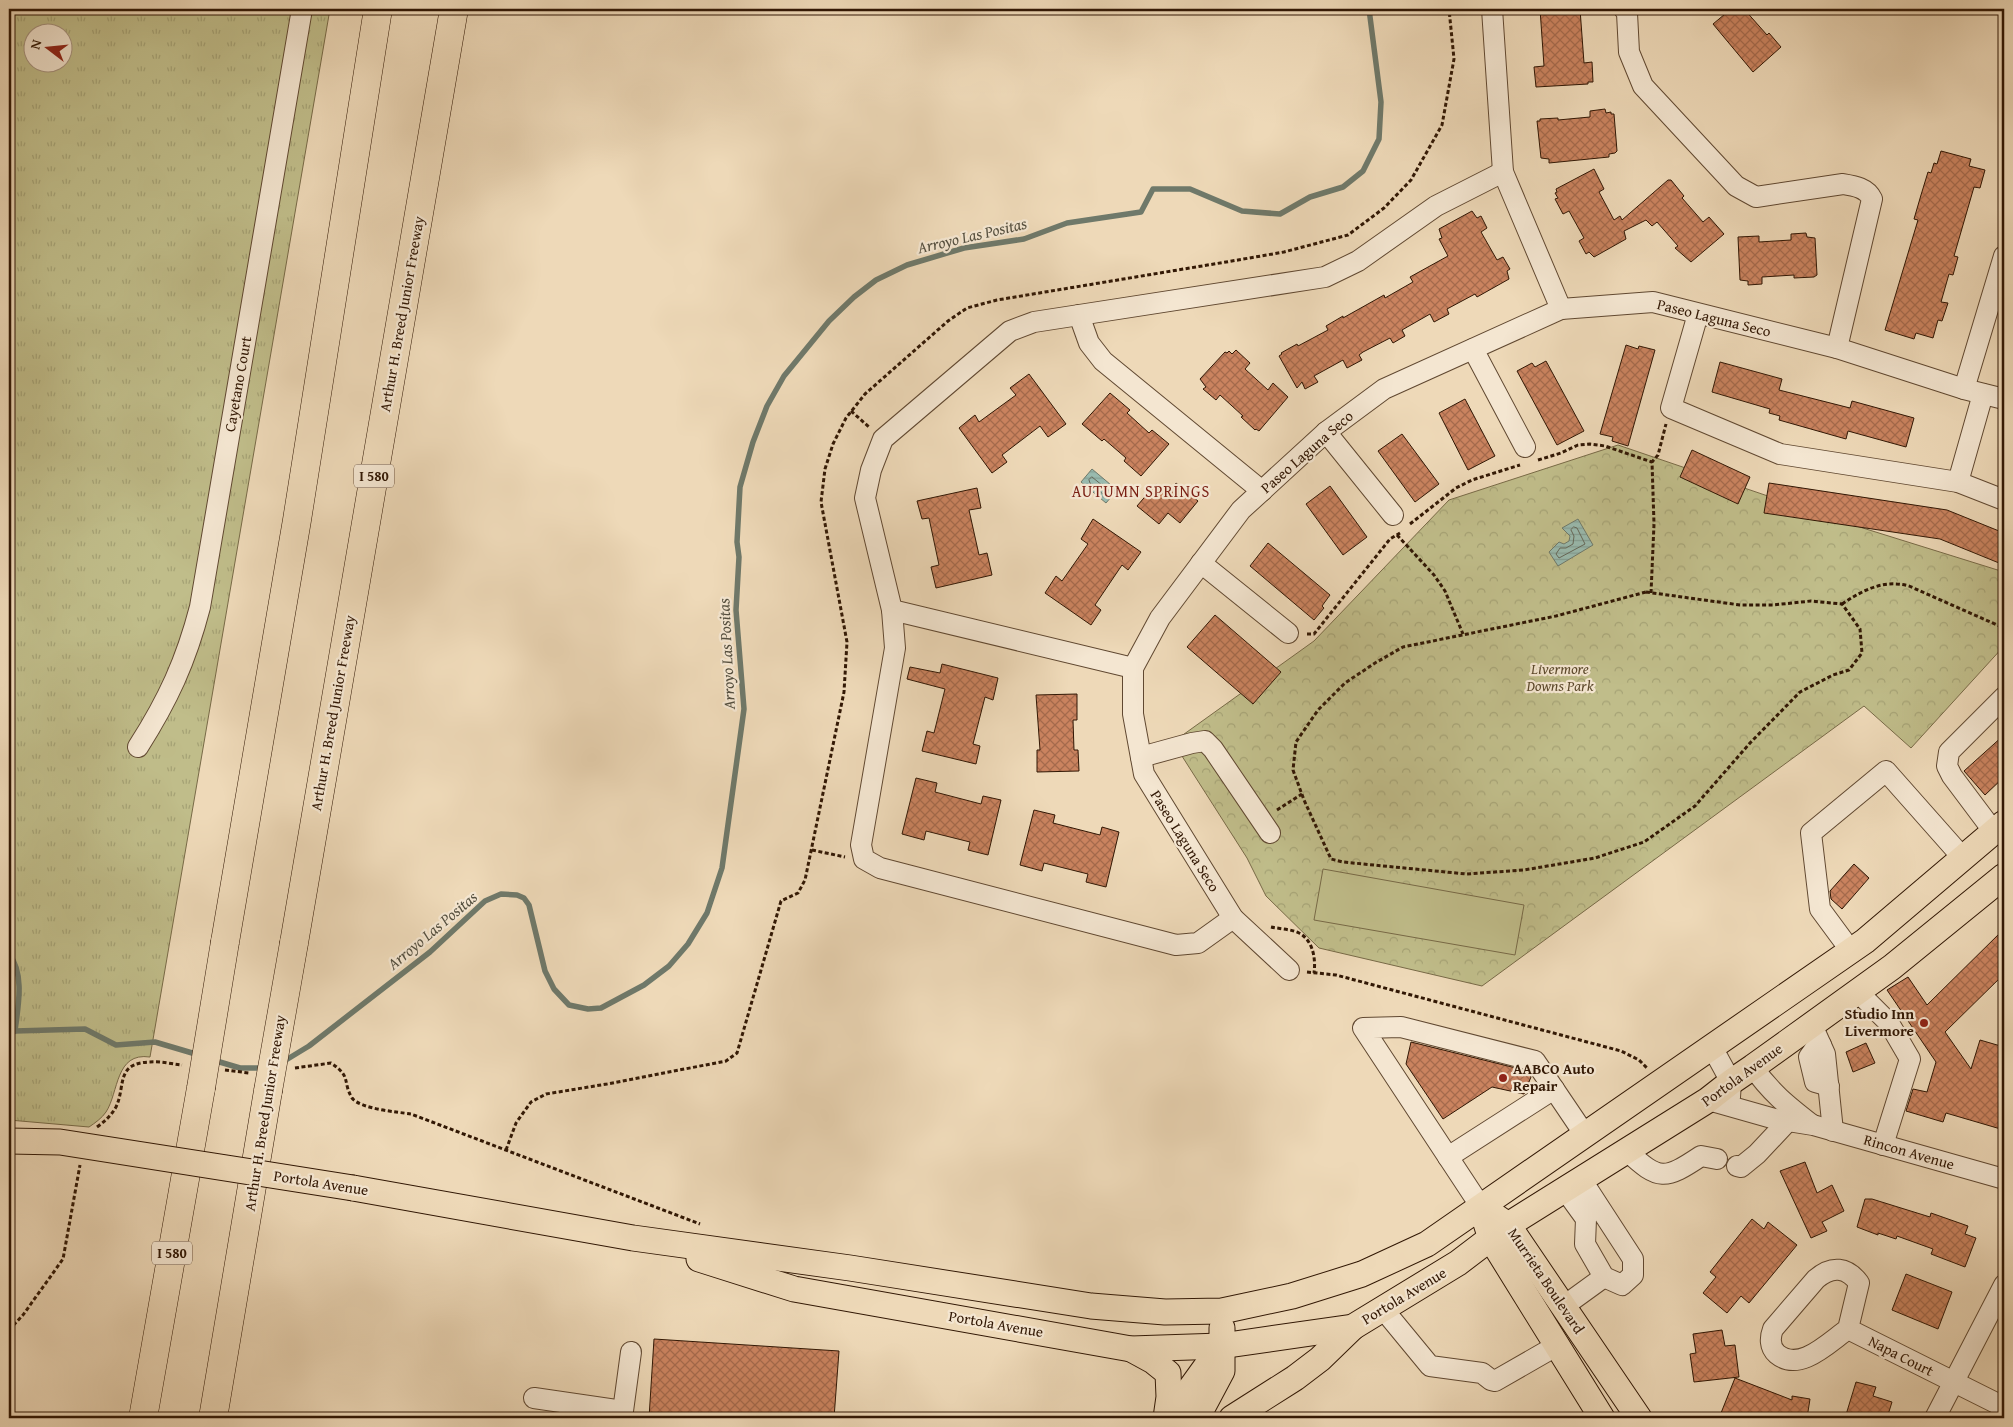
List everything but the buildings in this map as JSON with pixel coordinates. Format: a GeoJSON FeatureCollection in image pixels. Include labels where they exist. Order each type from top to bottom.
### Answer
{"type":"FeatureCollection","features":[{"type":"Feature","properties":{"kind":"highway","name":"I 580"},"geometry":{"type":"LineString","coordinates":[[143,1418],[298,510],[378,9]]}},
{"type":"Feature","properties":{"kind":"highway","name":"Arthur H. Breed Junior Freeway"},"geometry":{"type":"LineString","coordinates":[[213,1418],[261,1082],[294,943],[454,9]]}},
{"type":"Feature","properties":{"kind":"main road","name":"Portola Avenue"},"geometry":{"type":"LineString","coordinates":[[9,1140],[60,1142],[353,1188],[633,1238],[850,1268],[1090,1306],[1165,1312],[1222,1311],[1292,1296],[1362,1274],[1427,1244],[1851,950],[1999,827]]}},
{"type":"Feature","properties":{"kind":"main road","name":"Portola Avenue"},"geometry":{"type":"LineString","coordinates":[[633,1238],[794,1289],[1131,1348],[1221,1346],[1353,1327],[1458,1263],[1500,1232],[1573,1184],[1627,1151],[1719,1103],[1730,1082],[1758,1075],[1816,1035],[1858,992],[2004,876]]}},
{"type":"Feature","properties":{"kind":"main road","name":"Murrieta Boulevard"},"geometry":{"type":"LineString","coordinates":[[1481,1207],[1500,1232],[1564,1306],[1639,1418]]}},
{"type":"Feature","properties":{"kind":"main road","name":"Murrieta Boulevard"},"geometry":{"type":"LineString","coordinates":[[1500,1232],[1556,1346],[1602,1418]]}},
{"type":"Feature","properties":{"kind":"main road"},"geometry":{"type":"LineString","coordinates":[[1197,1418],[1222,1371],[1222,1311]]}},
{"type":"Feature","properties":{"kind":"main road"},"geometry":{"type":"LineString","coordinates":[[1232,1418],[1295,1378],[1320,1359],[1353,1327]]}},
{"type":"Feature","properties":{"kind":"main road"},"geometry":{"type":"LineString","coordinates":[[1167,1418],[1221,1346]]}},
{"type":"Feature","properties":{"kind":"main road"},"geometry":{"type":"LineString","coordinates":[[1131,1348],[1153,1361],[1168,1374],[1169,1397],[1167,1418]]}},
{"type":"Feature","properties":{"kind":"street","name":"Cayetano Court"},"geometry":{"type":"LineString","coordinates":[[138,747],[158,716],[190,646],[200,607],[302,9]]}},
{"type":"Feature","properties":{"kind":"street"},"geometry":{"type":"LineString","coordinates":[[1492,9],[1503,172],[1561,309]]}},
{"type":"Feature","properties":{"kind":"street"},"geometry":{"type":"LineString","coordinates":[[1624,9],[1629,52],[1643,86],[1736,186],[1756,198],[1843,184],[1853,185],[1869,192],[1872,199],[1871,206],[1837,348]]}},
{"type":"Feature","properties":{"kind":"street"},"geometry":{"type":"LineString","coordinates":[[1232,918],[1198,943],[1176,945],[880,868],[864,859],[861,845],[895,648],[892,610],[865,498],[871,470],[883,439],[1010,331],[1034,322],[1325,277],[1358,261],[1436,206],[1503,172]]}},
{"type":"Feature","properties":{"kind":"street"},"geometry":{"type":"LineString","coordinates":[[1964,389],[2004,256]]}},
{"type":"Feature","properties":{"kind":"street","name":"Paseo Laguna Seco"},"geometry":{"type":"LineString","coordinates":[[1288,970],[1232,918],[1144,774],[1133,714],[1133,668],[1160,618],[1241,510],[1326,432],[1384,388],[1561,309],[1653,302],[1837,348],[1964,389],[2004,399]]}},
{"type":"Feature","properties":{"kind":"street"},"geometry":{"type":"LineString","coordinates":[[1698,314],[1671,408],[1780,454],[1958,482],[2004,500]]}},
{"type":"Feature","properties":{"kind":"street"},"geometry":{"type":"LineString","coordinates":[[1079,315],[1089,343],[1103,361],[1262,491]]}},
{"type":"Feature","properties":{"kind":"street"},"geometry":{"type":"LineString","coordinates":[[1473,348],[1529,457]]}},
{"type":"Feature","properties":{"kind":"street"},"geometry":{"type":"LineString","coordinates":[[1958,482],[1983,394]]}},
{"type":"Feature","properties":{"kind":"street"},"geometry":{"type":"LineString","coordinates":[[1326,432],[1401,523]]}},
{"type":"Feature","properties":{"kind":"street"},"geometry":{"type":"LineString","coordinates":[[1201,563],[1288,633]]}},
{"type":"Feature","properties":{"kind":"street"},"geometry":{"type":"LineString","coordinates":[[892,610],[1133,668]]}},
{"type":"Feature","properties":{"kind":"street"},"geometry":{"type":"LineString","coordinates":[[1999,827],[1952,776],[1946,766],[1949,752],[2004,697]]}},
{"type":"Feature","properties":{"kind":"street"},"geometry":{"type":"LineString","coordinates":[[1141,757],[1192,743],[1205,742],[1213,749],[1266,827]]}},
{"type":"Feature","properties":{"kind":"street"},"geometry":{"type":"LineString","coordinates":[[1851,950],[1820,909],[1811,833],[1886,771],[1963,858]]}},
{"type":"Feature","properties":{"kind":"street"},"geometry":{"type":"LineString","coordinates":[[1858,992],[1889,1023],[1910,1059],[1883,1145]]}},
{"type":"Feature","properties":{"kind":"street"},"geometry":{"type":"LineString","coordinates":[[1481,1207],[1363,1028],[1401,1027],[1535,1061],[1585,1135]]}},
{"type":"Feature","properties":{"kind":"street"},"geometry":{"type":"LineString","coordinates":[[1816,1035],[1825,1054],[1833,1131]]}},
{"type":"Feature","properties":{"kind":"street"},"geometry":{"type":"LineString","coordinates":[[1712,1047],[1730,1082]]}},
{"type":"Feature","properties":{"kind":"street","name":"Rincon Avenue"},"geometry":{"type":"LineString","coordinates":[[1758,1075],[1782,1102],[1813,1125]]}},
{"type":"Feature","properties":{"kind":"street"},"geometry":{"type":"LineString","coordinates":[[1448,1157],[1554,1089]]}},
{"type":"Feature","properties":{"kind":"street","name":"Rincon Avenue"},"geometry":{"type":"LineString","coordinates":[[1719,1103],[1788,1121],[1813,1125],[2004,1179]]}},
{"type":"Feature","properties":{"kind":"street"},"geometry":{"type":"LineString","coordinates":[[1737,1166],[1741,1167],[1757,1154],[1788,1121]]}},
{"type":"Feature","properties":{"kind":"street"},"geometry":{"type":"LineString","coordinates":[[1627,1151],[1644,1167],[1656,1174],[1678,1171],[1701,1156],[1717,1159]]}},
{"type":"Feature","properties":{"kind":"street"},"geometry":{"type":"LineString","coordinates":[[1573,1184],[1633,1259],[1633,1275],[1622,1285],[1604,1277],[1584,1244],[1586,1219],[1573,1184]]}},
{"type":"Feature","properties":{"kind":"street"},"geometry":{"type":"LineString","coordinates":[[1834,1270],[1843,1270],[1852,1274],[1859,1283],[1848,1329],[1805,1358],[1794,1361],[1783,1358],[1774,1352],[1770,1339],[1773,1329],[1816,1279],[1822,1274],[1834,1270]]}},
{"type":"Feature","properties":{"kind":"street"},"geometry":{"type":"LineString","coordinates":[[1564,1306],[1604,1277]]}},
{"type":"Feature","properties":{"kind":"street"},"geometry":{"type":"LineString","coordinates":[[1936,1418],[2004,1285]]}},
{"type":"Feature","properties":{"kind":"street"},"geometry":{"type":"LineString","coordinates":[[1383,1309],[1430,1366],[1482,1373],[1490,1380],[1495,1381],[1556,1346]]}},
{"type":"Feature","properties":{"kind":"street","name":"Napa Court"},"geometry":{"type":"LineString","coordinates":[[1848,1329],[2004,1407]]}},
{"type":"Feature","properties":{"kind":"street"},"geometry":{"type":"LineString","coordinates":[[534,1398],[623,1415],[631,1352]]}},
{"type":"Feature","properties":{"kind":"path"},"geometry":{"type":"LineString","coordinates":[[506,1150],[516,1123],[531,1102],[546,1094],[726,1061],[737,1053],[781,901],[798,893],[805,880],[844,692],[847,642],[821,502],[825,469],[830,452],[851,411],[880,381],[948,321],[967,308],[997,300],[1274,254],[1348,235],[1384,208],[1410,180],[1442,125],[1454,59],[1449,9]]}},
{"type":"Feature","properties":{"kind":"path"},"geometry":{"type":"LineString","coordinates":[[1651,592],[1654,524],[1652,462],[1658,455],[1671,408]]}},
{"type":"Feature","properties":{"kind":"path"},"geometry":{"type":"LineString","coordinates":[[851,411],[883,439]]}},
{"type":"Feature","properties":{"kind":"path"},"geometry":{"type":"LineString","coordinates":[[1398,536],[1401,523],[1456,488],[1529,457],[1561,453],[1578,445],[1590,444],[1605,446],[1652,462]]}},
{"type":"Feature","properties":{"kind":"path"},"geometry":{"type":"LineString","coordinates":[[1288,633],[1314,634],[1390,539],[1398,536]]}},
{"type":"Feature","properties":{"kind":"path"},"geometry":{"type":"LineString","coordinates":[[1398,536],[1434,575],[1445,590],[1463,634]]}},
{"type":"Feature","properties":{"kind":"path"},"geometry":{"type":"LineString","coordinates":[[1842,604],[1860,629],[1862,653],[1849,670],[1833,675],[1800,692],[1750,743],[1695,806],[1644,842],[1595,858],[1524,870],[1466,874],[1343,862],[1331,859],[1302,794],[1294,770],[1296,742],[1318,710],[1345,683],[1375,662],[1403,647],[1556,616],[1651,592],[1740,605],[1773,606],[1810,601],[1842,604],[1871,588],[1896,582],[2004,628]]}},
{"type":"Feature","properties":{"kind":"path"},"geometry":{"type":"LineString","coordinates":[[1266,827],[1302,794]]}},
{"type":"Feature","properties":{"kind":"path"},"geometry":{"type":"LineString","coordinates":[[812,850],[827,855],[864,859]]}},
{"type":"Feature","properties":{"kind":"path"},"geometry":{"type":"LineString","coordinates":[[1264,926],[1300,933],[1312,947],[1315,964],[1314,973]]}},
{"type":"Feature","properties":{"kind":"path"},"geometry":{"type":"LineString","coordinates":[[1288,970],[1336,975],[1621,1051],[1639,1060],[1649,1071]]}},
{"type":"Feature","properties":{"kind":"path"},"geometry":{"type":"LineString","coordinates":[[94,1128],[107,1120],[117,1105],[122,1078],[131,1066],[150,1062],[202,1075],[261,1082]]}},
{"type":"Feature","properties":{"kind":"path"},"geometry":{"type":"LineString","coordinates":[[292,1068],[331,1063],[343,1071],[353,1098],[361,1105],[411,1114],[706,1226]]}},
{"type":"Feature","properties":{"kind":"path"},"geometry":{"type":"LineString","coordinates":[[9,1330],[23,1315],[63,1259],[82,1156]]}},
{"type":"Feature","properties":{"kind":"green space"},"geometry":{"type":"Polygon","coordinates":[[[9,9],[330,9],[150,1057],[139,1057],[130,1061],[124,1067],[106,1112],[89,1127],[9,1120],[9,9]]]}},
{"type":"Feature","properties":{"kind":"green space","name":"Livermore Downs Park"},"geometry":{"type":"Polygon","coordinates":[[[1618,445],[1850,524],[2004,572],[2004,646],[1911,748],[1864,706],[1482,986],[1319,948],[1266,896],[1247,858],[1173,742],[1314,641],[1449,500],[1618,445]]]}},
{"type":"Feature","properties":{"kind":"green space"},"geometry":{"type":"Polygon","coordinates":[[[1323,869],[1524,905],[1515,955],[1314,920],[1323,869]]]}},
{"type":"Feature","properties":{"kind":"water"},"geometry":{"type":"Polygon","coordinates":[[[1092,469],[1117,490],[1106,503],[1081,482],[1092,469]]]}},
{"type":"Feature","properties":{"kind":"water"},"geometry":{"type":"Polygon","coordinates":[[[1578,519],[1593,545],[1558,566],[1549,552],[1559,542],[1564,544],[1569,541],[1570,536],[1562,528],[1578,519]]]}},
{"type":"Feature","properties":{"kind":"waterway","name":"Arroyo Las Positas"},"geometry":{"type":"LineString","coordinates":[[281,1063],[309,1046],[430,952],[485,901],[501,894],[517,895],[524,898],[529,905],[545,971],[554,989],[569,1005],[588,1009],[601,1008],[644,985],[669,966],[688,944],[707,913],[722,868],[744,709],[736,610],[740,487],[753,442],[767,406],[784,376],[829,321],[854,297],[876,280],[907,265],[964,248],[1024,239],[1067,223],[1141,212],[1153,189],[1190,189],[1242,211],[1280,214],[1310,197],[1343,187],[1363,171],[1379,139],[1381,102],[1369,9]]}},
{"type":"Feature","properties":{"kind":"waterway"},"geometry":{"type":"LineString","coordinates":[[9,954],[14,962],[19,981],[19,1001],[15,1031]]}},
{"type":"Feature","properties":{"kind":"waterway","name":"Arroyo Las Positas"},"geometry":{"type":"LineString","coordinates":[[9,1036],[15,1031],[85,1029],[116,1045],[155,1042],[199,1055]]}},
{"type":"Feature","properties":{"kind":"waterway","name":"Arroyo Las Positas"},"geometry":{"type":"LineString","coordinates":[[213,1060],[240,1068],[265,1068]]}},
{"type":"Feature","properties":{"kind":"place","name":"Studio Inn Livermore"},"geometry":{"type":"Point","coordinates":[1924,1023]}},
{"type":"Feature","properties":{"kind":"place","name":"AABCO Auto Repair"},"geometry":{"type":"Point","coordinates":[1503,1078]}},
{"type":"Feature","properties":{"kind":"district","name":"AUTUMN SPRINGS"},"geometry":{"type":"Point","coordinates":[1141,491]}}]}
